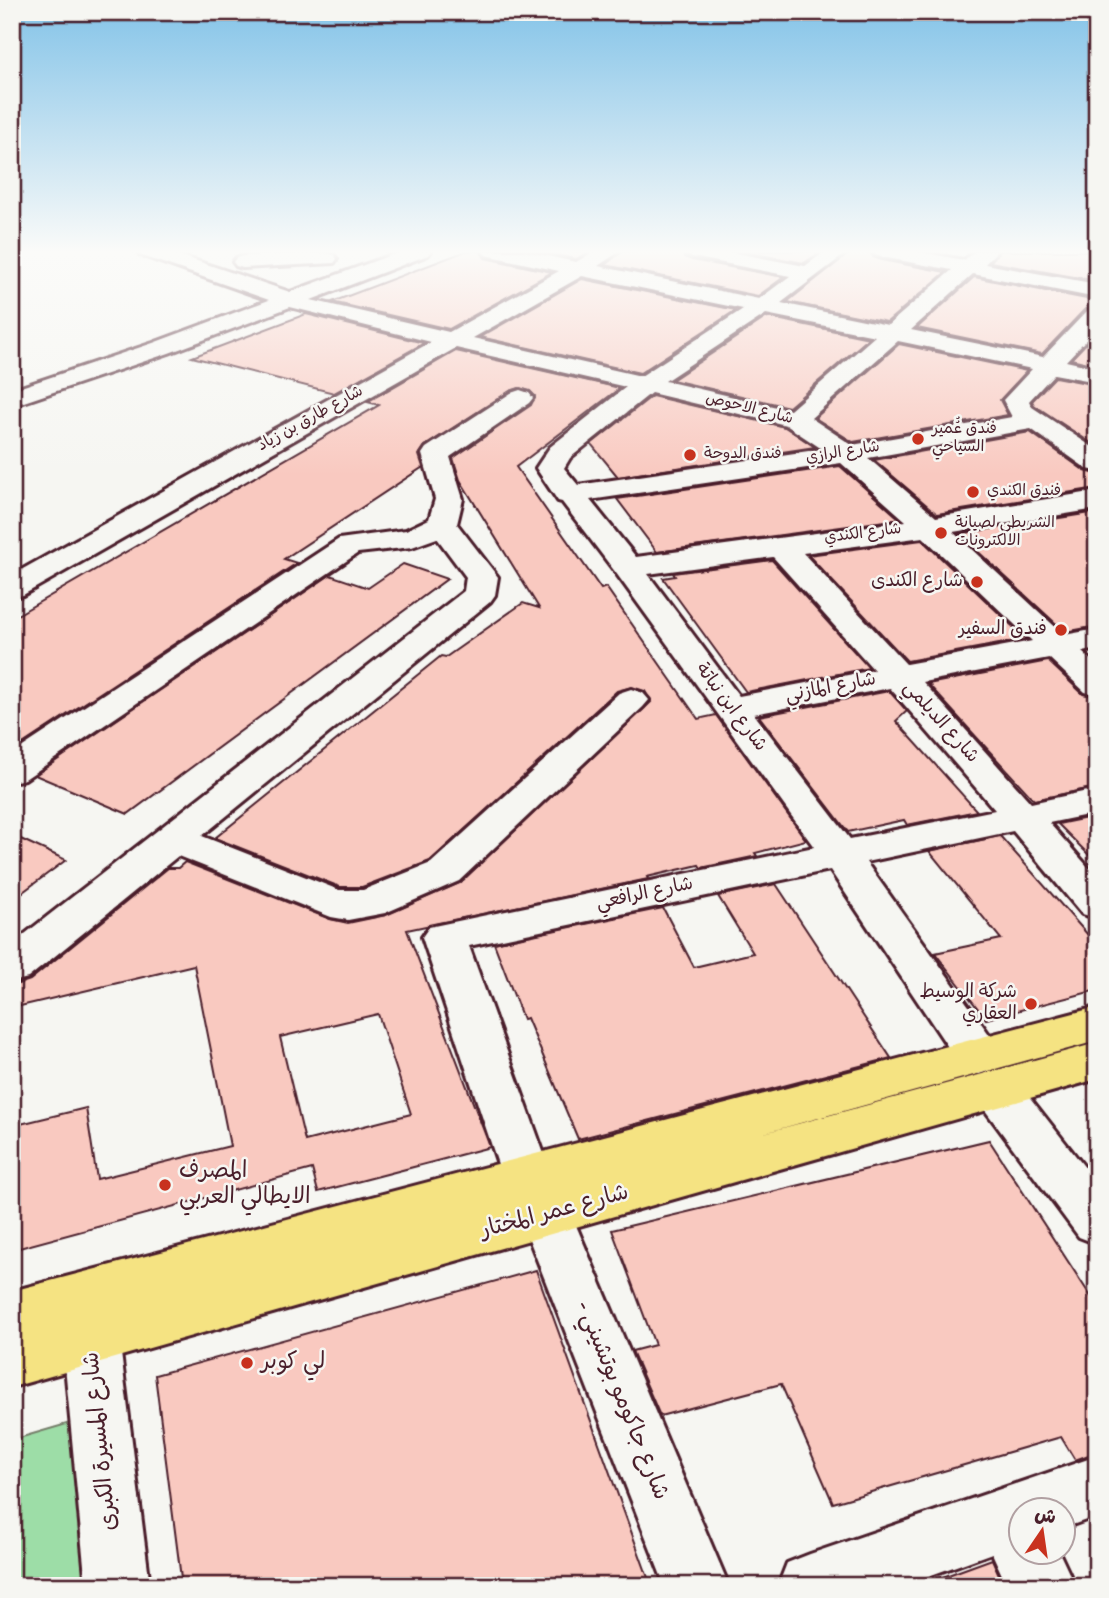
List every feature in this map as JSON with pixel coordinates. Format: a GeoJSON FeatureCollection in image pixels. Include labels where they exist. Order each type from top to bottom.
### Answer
{"type":"FeatureCollection","features":[{"type":"Feature","properties":{"kind":"main road","name":"شارع عمر المختار"},"geometry":{"type":"LineString","coordinates":[[12,1361],[89,1318],[988,1073],[1097,1024]]}},
{"type":"Feature","properties":{"kind":"main road","name":"شارع عمر المختار"},"geometry":{"type":"LineString","coordinates":[[988,1073],[1097,1061]]}},
{"type":"Feature","properties":{"kind":"main road","name":"شارع عمر المختار"},"geometry":{"type":"LineString","coordinates":[[12,1316],[89,1318]]}},
{"type":"Feature","properties":{"kind":"street"},"geometry":{"type":"LineString","coordinates":[[12,398],[161,348],[218,326]]}},
{"type":"Feature","properties":{"kind":"street","name":"شارع الاحوص"},"geometry":{"type":"LineString","coordinates":[[391,326],[795,419],[848,454],[930,527],[1097,685]]}},
{"type":"Feature","properties":{"kind":"street","name":"شارع طارق بن زياد"},"geometry":{"type":"LineString","coordinates":[[12,588],[478,326]]}},
{"type":"Feature","properties":{"kind":"street"},"geometry":{"type":"LineString","coordinates":[[646,385],[697,346],[731,326]]}},
{"type":"Feature","properties":{"kind":"street"},"geometry":{"type":"LineString","coordinates":[[858,326],[1097,375]]}},
{"type":"Feature","properties":{"kind":"street"},"geometry":{"type":"LineString","coordinates":[[795,419],[902,326]]}},
{"type":"Feature","properties":{"kind":"street"},"geometry":{"type":"LineString","coordinates":[[1087,326],[1016,400],[1025,413],[1097,463]]}},
{"type":"Feature","properties":{"kind":"street","name":"شارع ابن نباتة"},"geometry":{"type":"LineString","coordinates":[[646,385],[560,453],[550,468],[568,495],[628,567],[839,853],[988,1073],[1097,1222]]}},
{"type":"Feature","properties":{"kind":"street"},"geometry":{"type":"LineString","coordinates":[[12,771],[351,545],[412,538],[442,524],[449,499],[436,454],[520,398]]}},
{"type":"Feature","properties":{"kind":"street","name":"شارع الرازي"},"geometry":{"type":"LineString","coordinates":[[568,495],[848,454],[1025,413]]}},
{"type":"Feature","properties":{"kind":"street","name":"شارع الكندي"},"geometry":{"type":"LineString","coordinates":[[628,567],[930,527],[1097,500]]}},
{"type":"Feature","properties":{"kind":"street"},"geometry":{"type":"LineString","coordinates":[[12,967],[479,595],[482,577],[442,524]]}},
{"type":"Feature","properties":{"kind":"street","name":"شارع الديلمي"},"geometry":{"type":"LineString","coordinates":[[780,545],[1024,817],[1097,904]]}},
{"type":"Feature","properties":{"kind":"street","name":"شارع المازني"},"geometry":{"type":"LineString","coordinates":[[730,708],[1097,639]]}},
{"type":"Feature","properties":{"kind":"street"},"geometry":{"type":"LineString","coordinates":[[172,839],[331,903],[348,906],[370,903],[445,872],[631,700]]}},
{"type":"Feature","properties":{"kind":"street","name":"شارع الرافعي"},"geometry":{"type":"LineString","coordinates":[[537,1197],[444,937],[1097,801]]}},
{"type":"Feature","properties":{"kind":"street","name":"- شارع جاكومو بوتشيني"},"geometry":{"type":"LineString","coordinates":[[537,1197],[697,1586]]}},
{"type":"Feature","properties":{"kind":"street","name":"شارع المسيرة الكبرى"},"geometry":{"type":"LineString","coordinates":[[89,1318],[118,1586]]}},
{"type":"Feature","properties":{"kind":"street"},"geometry":{"type":"LineString","coordinates":[[1078,1498],[1097,1486]]}},
{"type":"Feature","properties":{"kind":"street"},"geometry":{"type":"LineString","coordinates":[[810,1586],[1007,1541]]}},
{"type":"Feature","properties":{"kind":"street"},"geometry":{"type":"LineString","coordinates":[[1032,1566],[1043,1586]]}},
{"type":"Feature","properties":{"kind":"green space"},"geometry":{"type":"Polygon","coordinates":[[[70,1423],[85,1586],[12,1586],[12,1440],[70,1423]]]}},
{"type":"Feature","properties":{"kind":"building"},"geometry":{"type":"Polygon","coordinates":[[[275,326],[353,326],[424,343],[334,393],[192,357],[275,326]]]}},
{"type":"Feature","properties":{"kind":"building"},"geometry":{"type":"Polygon","coordinates":[[[434,326],[455,326],[449,329],[434,326]]]}},
{"type":"Feature","properties":{"kind":"building"},"geometry":{"type":"Polygon","coordinates":[[[500,326],[712,326],[640,373],[480,337],[500,326]]]}},
{"type":"Feature","properties":{"kind":"building"},"geometry":{"type":"Polygon","coordinates":[[[754,326],[809,326],[869,338],[789,407],[672,380],[754,326]]]}},
{"type":"Feature","properties":{"kind":"building"},"geometry":{"type":"Polygon","coordinates":[[[920,326],[1069,326],[1042,354],[917,328],[920,326]]]}},
{"type":"Feature","properties":{"kind":"building"},"geometry":{"type":"Polygon","coordinates":[[[1097,332],[1097,365],[1071,359],[1097,332]]]}},
{"type":"Feature","properties":{"kind":"building"},"geometry":{"type":"Polygon","coordinates":[[[899,344],[1027,371],[1000,400],[1008,415],[853,442],[815,418],[899,344]]]}},
{"type":"Feature","properties":{"kind":"building"},"geometry":{"type":"Polygon","coordinates":[[[456,351],[620,388],[516,467],[601,589],[606,587],[698,719],[716,715],[806,840],[755,853],[757,856],[701,868],[699,865],[647,877],[648,879],[407,930],[490,1147],[318,1192],[312,1169],[12,1250],[12,1126],[86,1108],[97,1179],[230,1146],[194,965],[12,1008],[12,986],[30,980],[168,868],[178,868],[185,862],[330,919],[348,923],[386,915],[460,883],[651,702],[645,691],[632,687],[617,691],[430,861],[362,887],[340,887],[215,838],[441,656],[446,657],[523,603],[539,608],[460,480],[453,458],[531,405],[535,396],[530,391],[519,388],[510,391],[425,446],[419,455],[423,467],[284,559],[297,563],[12,751],[12,618],[379,405],[367,402],[456,351]],[[378,1014],[280,1037],[305,1141],[411,1114],[378,1014]]]}},
{"type":"Feature","properties":{"kind":"building"},"geometry":{"type":"Polygon","coordinates":[[[1055,377],[1097,385],[1097,447],[1034,405],[1032,401],[1055,377]]]}},
{"type":"Feature","properties":{"kind":"building"},"geometry":{"type":"Polygon","coordinates":[[[652,396],[785,427],[815,447],[618,477],[591,444],[652,396]]]}},
{"type":"Feature","properties":{"kind":"building"},"geometry":{"type":"Polygon","coordinates":[[[1030,432],[1085,471],[1097,474],[1097,488],[937,514],[874,460],[1030,432]]]}},
{"type":"Feature","properties":{"kind":"building"},"geometry":{"type":"Polygon","coordinates":[[[840,466],[900,519],[657,552],[617,499],[840,466]]]}},
{"type":"Feature","properties":{"kind":"building"},"geometry":{"type":"Polygon","coordinates":[[[1097,512],[1097,626],[1065,632],[959,534],[1097,512]]]}},
{"type":"Feature","properties":{"kind":"building"},"geometry":{"type":"Polygon","coordinates":[[[922,540],[1026,639],[907,661],[808,555],[922,540]]]}},
{"type":"Feature","properties":{"kind":"building"},"geometry":{"type":"Polygon","coordinates":[[[772,560],[869,668],[746,692],[663,578],[675,576],[673,573],[772,560]]]}},
{"type":"Feature","properties":{"kind":"building"},"geometry":{"type":"Polygon","coordinates":[[[403,564],[447,579],[128,814],[35,775],[330,575],[368,588],[403,564]]]}},
{"type":"Feature","properties":{"kind":"building"},"geometry":{"type":"Polygon","coordinates":[[[1048,661],[1083,694],[1097,697],[1097,787],[1034,800],[928,684],[1048,661]]]}},
{"type":"Feature","properties":{"kind":"building"},"geometry":{"type":"Polygon","coordinates":[[[889,691],[907,711],[896,721],[977,811],[907,825],[904,820],[848,832],[759,716],[889,691]]]}},
{"type":"Feature","properties":{"kind":"building"},"geometry":{"type":"Polygon","coordinates":[[[1097,816],[1097,863],[1058,824],[1097,816]]]}},
{"type":"Feature","properties":{"kind":"building"},"geometry":{"type":"Polygon","coordinates":[[[12,835],[66,860],[12,900],[12,835]]]}},
{"type":"Feature","properties":{"kind":"building"},"geometry":{"type":"Polygon","coordinates":[[[1000,836],[1097,945],[1097,990],[986,1019],[935,953],[1001,939],[929,851],[1000,836]]]}},
{"type":"Feature","properties":{"kind":"building"},"geometry":{"type":"Polygon","coordinates":[[[776,884],[891,1058],[578,1139],[527,1018],[523,1019],[494,943],[663,908],[694,967],[753,953],[718,896],[776,884]]]}},
{"type":"Feature","properties":{"kind":"building"},"geometry":{"type":"Polygon","coordinates":[[[989,1140],[1097,1306],[1097,1452],[1075,1460],[1061,1437],[833,1503],[781,1384],[660,1416],[632,1351],[655,1345],[612,1230],[989,1140]]]}},
{"type":"Feature","properties":{"kind":"building"},"geometry":{"type":"Polygon","coordinates":[[[536,1270],[651,1586],[182,1586],[155,1375],[536,1270]]]}},
{"type":"Feature","properties":{"kind":"building"},"geometry":{"type":"Polygon","coordinates":[[[992,1559],[1004,1586],[930,1586],[929,1582],[992,1559]]]}},
{"type":"Feature","properties":{"kind":"place","name":"فندق عُُمير السياحي"},"geometry":{"type":"Point","coordinates":[918,439]}},
{"type":"Feature","properties":{"kind":"place","name":"فندق الدوحة"},"geometry":{"type":"Point","coordinates":[690,455]}},
{"type":"Feature","properties":{"kind":"place","name":"فندق الكندي"},"geometry":{"type":"Point","coordinates":[973,492]}},
{"type":"Feature","properties":{"kind":"place","name":"الشريطي لصيانة الالكترونات"},"geometry":{"type":"Point","coordinates":[941,533]}},
{"type":"Feature","properties":{"kind":"place","name":"شارع الكندى"},"geometry":{"type":"Point","coordinates":[977,582]}},
{"type":"Feature","properties":{"kind":"place","name":"فندق السفير"},"geometry":{"type":"Point","coordinates":[1061,630]}},
{"type":"Feature","properties":{"kind":"place","name":"شركة الوسيط العقاري"},"geometry":{"type":"Point","coordinates":[1031,1004]}},
{"type":"Feature","properties":{"kind":"place","name":"المصرف الايطالي العربي"},"geometry":{"type":"Point","coordinates":[165,1185]}},
{"type":"Feature","properties":{"kind":"place","name":"لي كوبر"},"geometry":{"type":"Point","coordinates":[247,1363]}}]}
